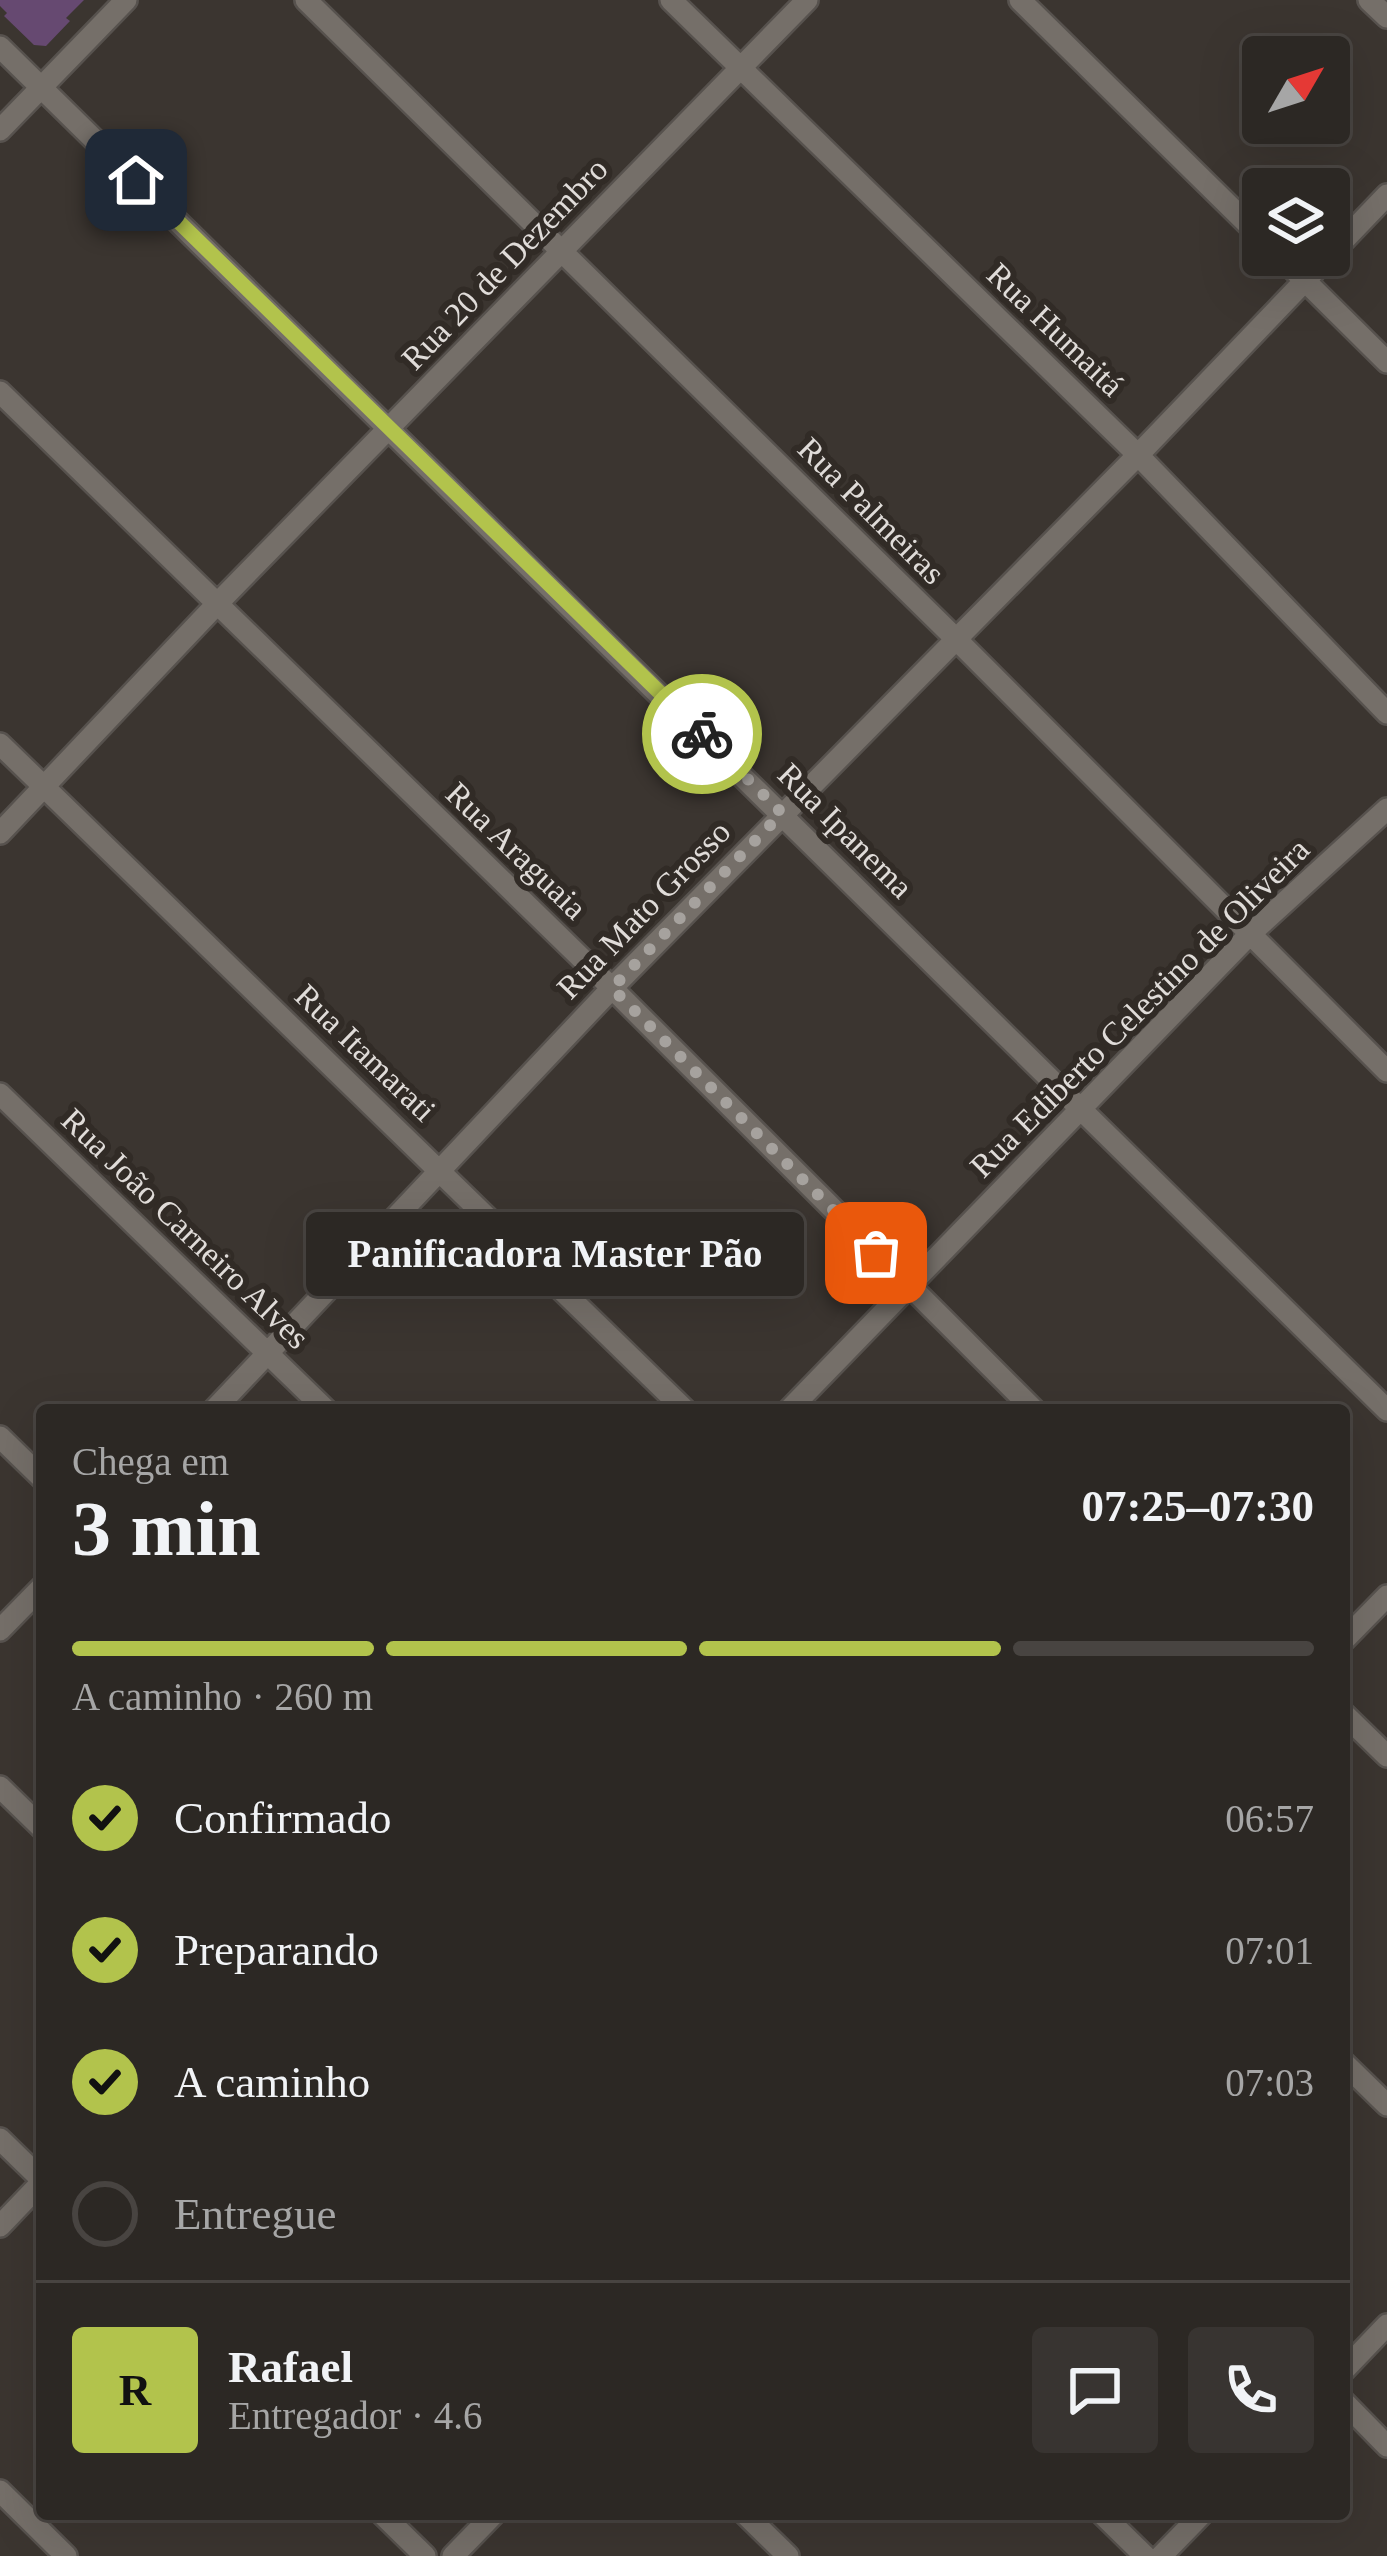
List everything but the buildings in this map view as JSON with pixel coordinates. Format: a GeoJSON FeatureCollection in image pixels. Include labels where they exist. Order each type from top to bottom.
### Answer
{"type":"FeatureCollection","features":[{"type":"Feature","properties":{"kind":"street"},"geometry":{"type":"LineString","coordinates":[[0,130],[126,0]]}},
{"type":"Feature","properties":{"kind":"street","name":"Rua Palmeiras"},"geometry":{"type":"LineString","coordinates":[[306,0],[955,638],[1387,1072]]}},
{"type":"Feature","properties":{"kind":"street","name":"Rua Humaitá"},"geometry":{"type":"LineString","coordinates":[[671,0],[1138,455],[1387,712]]}},
{"type":"Feature","properties":{"kind":"street","name":"Rua 20 de Dezembro"},"geometry":{"type":"LineString","coordinates":[[0,833],[216,604],[807,0]]}},
{"type":"Feature","properties":{"kind":"street"},"geometry":{"type":"LineString","coordinates":[[1020,0],[1242,218]]}},
{"type":"Feature","properties":{"kind":"street"},"geometry":{"type":"LineString","coordinates":[[1370,0],[1387,17]]}},
{"type":"Feature","properties":{"kind":"street","name":"Rua Ipanema"},"geometry":{"type":"LineString","coordinates":[[0,47],[1387,1410]]}},
{"type":"Feature","properties":{"kind":"street","name":"Rua Mato Grosso"},"geometry":{"type":"LineString","coordinates":[[220,1404],[612,988],[1138,455],[1387,195]]}},
{"type":"Feature","properties":{"kind":"street"},"geometry":{"type":"LineString","coordinates":[[1300,276],[1387,362]]}},
{"type":"Feature","properties":{"kind":"street","name":"Rua Araguaia"},"geometry":{"type":"LineString","coordinates":[[0,392],[612,988],[1028,1404]]}},
{"type":"Feature","properties":{"kind":"street","name":"Rua Itamarati"},"geometry":{"type":"LineString","coordinates":[[0,744],[679,1404]]}},
{"type":"Feature","properties":{"kind":"street","name":"Rua Ediberto Celestino de Oliveira"},"geometry":{"type":"LineString","coordinates":[[795,1404],[1250,934],[1387,808]]}},
{"type":"Feature","properties":{"kind":"street","name":"Rua João Carneiro Alves"},"geometry":{"type":"LineString","coordinates":[[0,1094],[320,1404]]}},
{"type":"Feature","properties":{"kind":"street"},"geometry":{"type":"LineString","coordinates":[[0,1438],[36,1472]]}},
{"type":"Feature","properties":{"kind":"street"},"geometry":{"type":"LineString","coordinates":[[0,1630],[36,1593]]}},
{"type":"Feature","properties":{"kind":"street"},"geometry":{"type":"LineString","coordinates":[[1350,1634],[1387,1596]]}},
{"type":"Feature","properties":{"kind":"street"},"geometry":{"type":"LineString","coordinates":[[1350,1720],[1387,1756]]}},
{"type":"Feature","properties":{"kind":"street"},"geometry":{"type":"LineString","coordinates":[[0,1787],[36,1822]]}},
{"type":"Feature","properties":{"kind":"street"},"geometry":{"type":"LineString","coordinates":[[1350,2069],[1387,2105]]}},
{"type":"Feature","properties":{"kind":"street"},"geometry":{"type":"LineString","coordinates":[[0,2139],[36,2175]]}},
{"type":"Feature","properties":{"kind":"street"},"geometry":{"type":"LineString","coordinates":[[0,2226],[36,2187]]}},
{"type":"Feature","properties":{"kind":"street"},"geometry":{"type":"LineString","coordinates":[[1350,2364],[1387,2325]]}},
{"type":"Feature","properties":{"kind":"street"},"geometry":{"type":"LineString","coordinates":[[1350,2408],[1387,2446]]}},
{"type":"Feature","properties":{"kind":"street"},"geometry":{"type":"LineString","coordinates":[[0,2491],[65,2556]]}},
{"type":"Feature","properties":{"kind":"street"},"geometry":{"type":"LineString","coordinates":[[388,2520],[424,2556]]}},
{"type":"Feature","properties":{"kind":"street"},"geometry":{"type":"LineString","coordinates":[[453,2556],[488,2520]]}},
{"type":"Feature","properties":{"kind":"street"},"geometry":{"type":"LineString","coordinates":[[751,2520],[788,2556]]}},
{"type":"Feature","properties":{"kind":"street"},"geometry":{"type":"LineString","coordinates":[[1108,2520],[1145,2556]]}},
{"type":"Feature","properties":{"kind":"street"},"geometry":{"type":"LineString","coordinates":[[1161,2556],[1196,2520]]}},
{"type":"Feature","properties":{"kind":"way so far"},"geometry":{"type":"LineString","coordinates":[[702,734],[782,813],[612,988],[876,1253]]}},
{"type":"Feature","properties":{"kind":"place","name":"Panificadora Master Pão"},"geometry":{"type":"Point","coordinates":[876,1253]}},
{"type":"Feature","properties":{"kind":"route"},"geometry":{"type":"LineString","coordinates":[[136,180],[702,734]]}}]}
